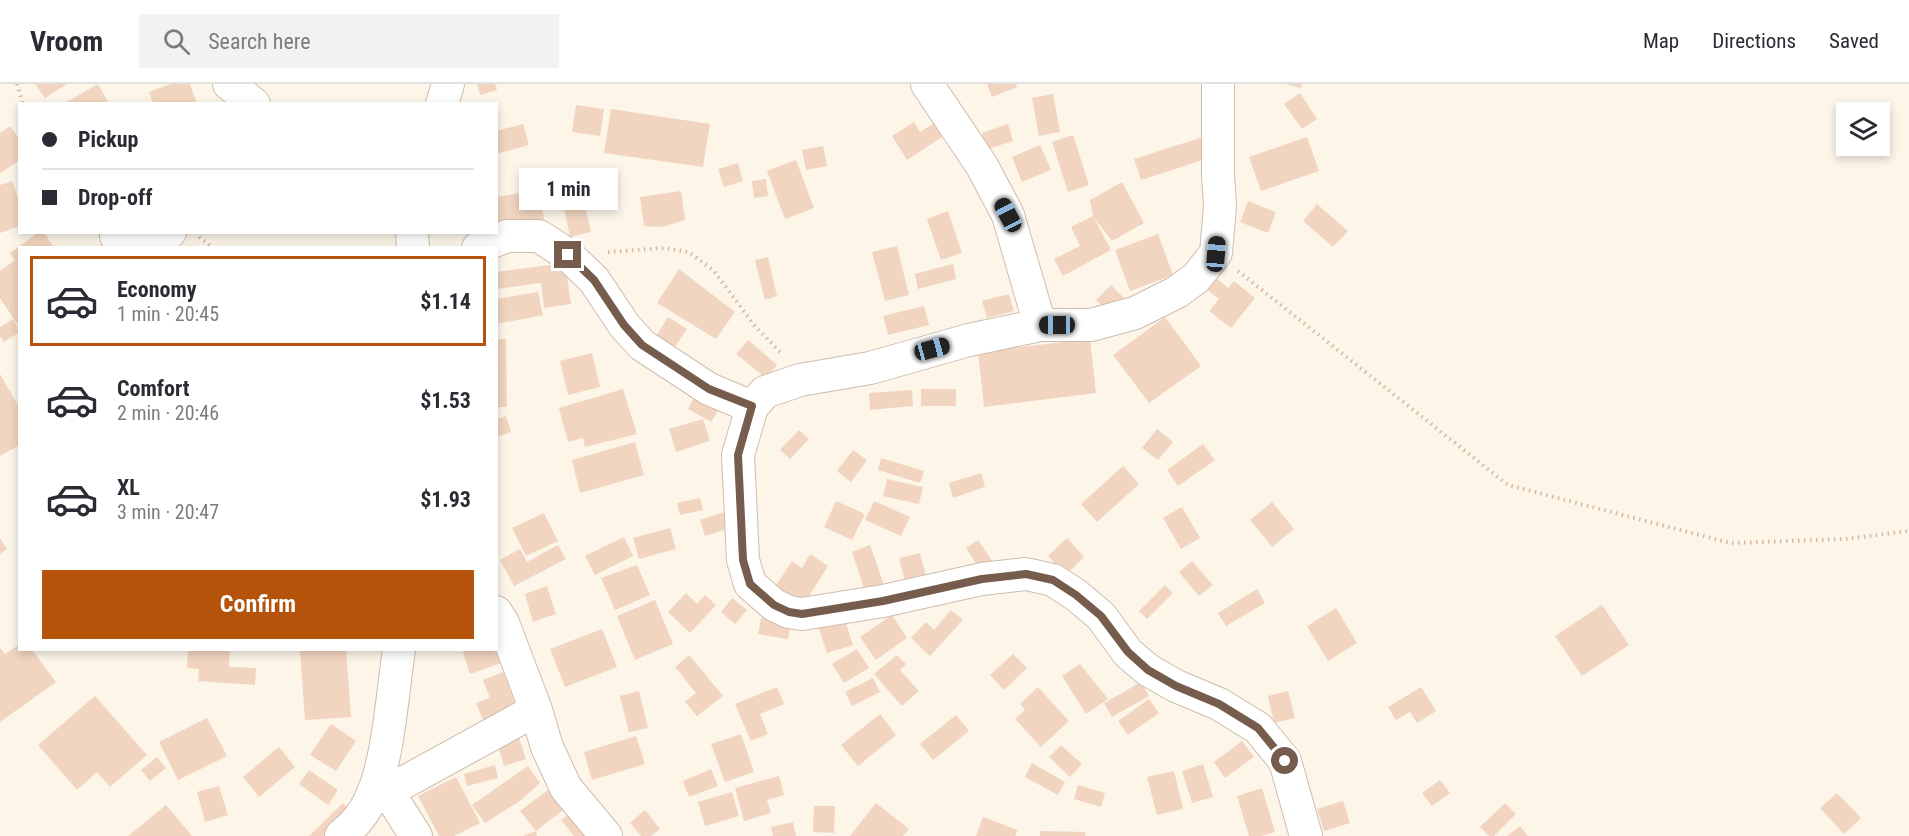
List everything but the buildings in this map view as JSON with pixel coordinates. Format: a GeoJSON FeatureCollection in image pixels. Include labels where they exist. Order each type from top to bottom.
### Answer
{"type":"FeatureCollection","features":[{"type":"Feature","properties":{"kind":"street"},"geometry":{"type":"LineString","coordinates":[[229,84],[252,102]]}},
{"type":"Feature","properties":{"kind":"street"},"geometry":{"type":"LineString","coordinates":[[443,102],[448,84]]}},
{"type":"Feature","properties":{"kind":"street"},"geometry":{"type":"LineString","coordinates":[[927,84],[982,166],[1008,215],[1040,325]]}},
{"type":"Feature","properties":{"kind":"street"},"geometry":{"type":"LineString","coordinates":[[1218,84],[1220,207],[1216,254],[1196,278],[1177,292],[1135,313],[1091,325],[1040,325],[969,340],[870,368],[800,380],[765,392],[752,406],[738,455],[743,560],[750,584],[774,605],[789,612],[802,614],[883,601],[982,579],[1026,574],[1053,580],[1101,616],[1128,652],[1148,670],[1176,686],[1219,704],[1258,728],[1285,761],[1306,836]]}},
{"type":"Feature","properties":{"kind":"street"},"geometry":{"type":"LineString","coordinates":[[116,236],[144,234]]}},
{"type":"Feature","properties":{"kind":"street"},"geometry":{"type":"LineString","coordinates":[[483,246],[507,236],[539,236],[568,255],[594,280],[624,325],[642,345],[709,389],[752,406]]}},
{"type":"Feature","properties":{"kind":"street"},"geometry":{"type":"LineString","coordinates":[[498,617],[536,710],[546,747],[566,788],[606,836]]}},
{"type":"Feature","properties":{"kind":"street"},"geometry":{"type":"LineString","coordinates":[[399,651],[379,796],[416,836]]}},
{"type":"Feature","properties":{"kind":"street"},"geometry":{"type":"LineString","coordinates":[[341,836],[379,796],[536,710]]}},
{"type":"Feature","properties":{"kind":"path"},"geometry":{"type":"LineString","coordinates":[[17,84],[22,102]]}},
{"type":"Feature","properties":{"kind":"path"},"geometry":{"type":"LineString","coordinates":[[568,255],[664,248],[689,252],[714,271],[754,325],[778,349],[800,380]]}},
{"type":"Feature","properties":{"kind":"path"},"geometry":{"type":"LineString","coordinates":[[1216,254],[1508,485],[1730,543],[1845,539],[1909,531]]}},
{"type":"Feature","properties":{"kind":"route"},"geometry":{"type":"LineString","coordinates":[[568,255],[594,280],[624,325],[642,345],[709,389],[752,406],[738,455],[743,560],[750,584],[774,605],[789,612],[802,614],[883,601],[982,579],[1026,574],[1053,580],[1101,616],[1128,652],[1148,670],[1176,686],[1219,704],[1258,728],[1285,761]]}}]}
